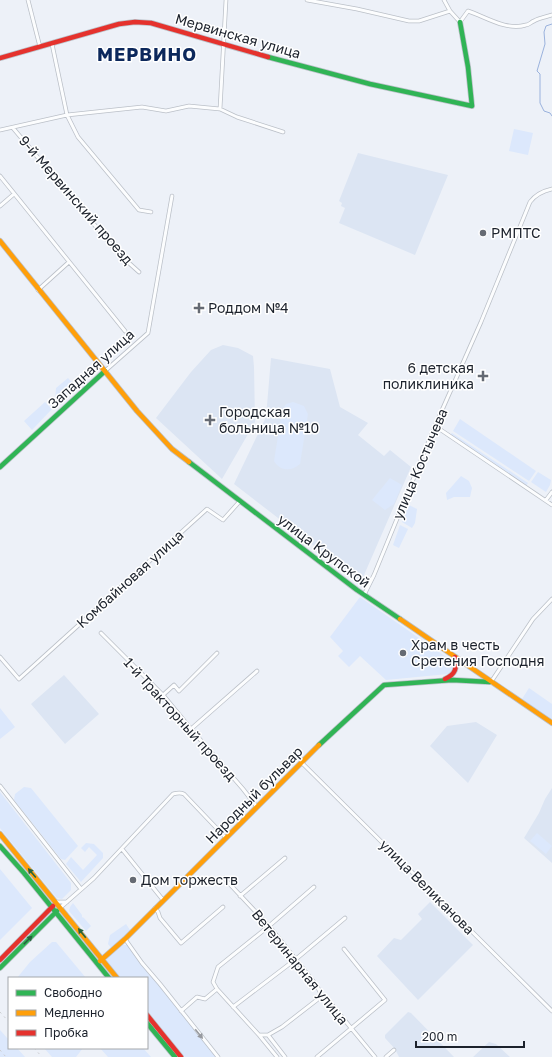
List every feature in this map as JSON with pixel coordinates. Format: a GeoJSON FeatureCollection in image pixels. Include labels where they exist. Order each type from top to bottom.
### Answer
{"type":"FeatureCollection","features":[{"type":"Feature","properties":{"kind":"street"},"geometry":{"type":"LineString","coordinates":[[28,0],[40,47]]}},
{"type":"Feature","properties":{"kind":"street"},"geometry":{"type":"LineString","coordinates":[[220,109],[226,0]]}},
{"type":"Feature","properties":{"kind":"street"},"geometry":{"type":"LineString","coordinates":[[307,0],[357,9],[409,21],[419,21],[450,11]]}},
{"type":"Feature","properties":{"kind":"street"},"geometry":{"type":"LineString","coordinates":[[444,0],[450,11],[460,22],[468,10],[494,22],[518,27],[527,25],[552,14]]}},
{"type":"Feature","properties":{"kind":"street","name":"Мервинская улица"},"geometry":{"type":"LineString","coordinates":[[0,58],[119,24],[136,22],[152,23],[370,84],[472,106],[468,66],[460,22]]}},
{"type":"Feature","properties":{"kind":"street"},"geometry":{"type":"LineString","coordinates":[[52,44],[67,115],[78,137],[140,210],[151,212]]}},
{"type":"Feature","properties":{"kind":"street"},"geometry":{"type":"LineString","coordinates":[[0,130],[67,115],[142,107],[166,111],[189,106],[220,109],[237,117],[283,132]]}},
{"type":"Feature","properties":{"kind":"street","name":"9-й Мервинский проезд"},"geometry":{"type":"LineString","coordinates":[[13,128],[119,254],[139,272]]}},
{"type":"Feature","properties":{"kind":"street"},"geometry":{"type":"LineString","coordinates":[[0,176],[125,331]]}},
{"type":"Feature","properties":{"kind":"street","name":"улица Костычева"},"geometry":{"type":"LineString","coordinates":[[364,595],[374,575],[435,426],[481,322],[530,202],[540,193],[552,189]]}},
{"type":"Feature","properties":{"kind":"street"},"geometry":{"type":"LineString","coordinates":[[0,206],[14,194]]}},
{"type":"Feature","properties":{"kind":"street","name":"Западная улица"},"geometry":{"type":"LineString","coordinates":[[0,467],[148,333],[172,196]]}},
{"type":"Feature","properties":{"kind":"street","name":"улица Крупской"},"geometry":{"type":"LineString","coordinates":[[0,241],[137,411],[166,443],[364,595],[552,723]]}},
{"type":"Feature","properties":{"kind":"street"},"geometry":{"type":"LineString","coordinates":[[38,290],[69,262]]}},
{"type":"Feature","properties":{"kind":"street"},"geometry":{"type":"LineString","coordinates":[[435,426],[552,505]]}},
{"type":"Feature","properties":{"kind":"street"},"geometry":{"type":"LineString","coordinates":[[546,500],[552,492]]}},
{"type":"Feature","properties":{"kind":"street","name":"Комбайновая улица"},"geometry":{"type":"LineString","coordinates":[[0,657],[19,678],[207,509],[223,520],[240,501]]}},
{"type":"Feature","properties":{"kind":"street"},"geometry":{"type":"LineString","coordinates":[[491,682],[533,619],[552,599]]}},
{"type":"Feature","properties":{"kind":"street","name":"1-й Тракторный проезд"},"geometry":{"type":"LineString","coordinates":[[100,633],[163,695],[257,807]]}},
{"type":"Feature","properties":{"kind":"street"},"geometry":{"type":"LineString","coordinates":[[163,695],[174,685],[179,691],[217,653]]}},
{"type":"Feature","properties":{"kind":"street"},"geometry":{"type":"LineString","coordinates":[[444,680],[456,672],[458,666],[456,657]]}},
{"type":"Feature","properties":{"kind":"street"},"geometry":{"type":"LineString","coordinates":[[191,729],[257,671]]}},
{"type":"Feature","properties":{"kind":"street"},"geometry":{"type":"LineString","coordinates":[[473,680],[478,676],[475,671]]}},
{"type":"Feature","properties":{"kind":"street","name":"Народный бульвар"},"geometry":{"type":"LineString","coordinates":[[97,964],[125,939],[346,719],[384,685],[444,680],[473,680],[491,682]]}},
{"type":"Feature","properties":{"kind":"street","name":"улица Великанова"},"geometry":{"type":"LineString","coordinates":[[302,763],[552,1011]]}},
{"type":"Feature","properties":{"kind":"street"},"geometry":{"type":"LineString","coordinates":[[0,786],[81,890]]}},
{"type":"Feature","properties":{"kind":"street"},"geometry":{"type":"LineString","coordinates":[[0,968],[122,849],[173,794],[180,792],[184,794],[226,838]]}},
{"type":"Feature","properties":{"kind":"street"},"geometry":{"type":"LineString","coordinates":[[0,834],[57,902],[116,977]]}},
{"type":"Feature","properties":{"kind":"street"},"geometry":{"type":"LineString","coordinates":[[0,846],[52,907],[108,977]]}},
{"type":"Feature","properties":{"kind":"street"},"geometry":{"type":"LineString","coordinates":[[122,849],[163,900]]}},
{"type":"Feature","properties":{"kind":"street"},"geometry":{"type":"LineString","coordinates":[[240,896],[285,858]]}},
{"type":"Feature","properties":{"kind":"street","name":"Ветеринарная улица"},"geometry":{"type":"LineString","coordinates":[[224,878],[270,926],[317,986],[322,996],[328,1000],[375,1057]]}},
{"type":"Feature","properties":{"kind":"street"},"geometry":{"type":"LineString","coordinates":[[277,1057],[217,989],[213,982],[218,967],[270,926],[314,887]]}},
{"type":"Feature","properties":{"kind":"street"},"geometry":{"type":"LineString","coordinates":[[0,960],[57,902],[67,902]]}},
{"type":"Feature","properties":{"kind":"street"},"geometry":{"type":"LineString","coordinates":[[155,908],[160,918],[182,943],[223,908]]}},
{"type":"Feature","properties":{"kind":"street"},"geometry":{"type":"LineString","coordinates":[[233,1007],[296,959],[345,918]]}},
{"type":"Feature","properties":{"kind":"street"},"geometry":{"type":"LineString","coordinates":[[125,939],[142,963],[218,1057]]}},
{"type":"Feature","properties":{"kind":"street"},"geometry":{"type":"LineString","coordinates":[[317,1057],[385,1000],[344,949]]}},
{"type":"Feature","properties":{"kind":"street"},"geometry":{"type":"LineString","coordinates":[[181,1011],[197,997],[205,1000],[217,989]]}},
{"type":"Feature","properties":{"kind":"street"},"geometry":{"type":"LineString","coordinates":[[259,1035],[268,1035],[282,1027],[322,996]]}},
{"type":"Feature","properties":{"kind":"street"},"geometry":{"type":"LineString","coordinates":[[148,1016],[181,1057]]}},
{"type":"Feature","properties":{"kind":"street"},"geometry":{"type":"LineString","coordinates":[[148,1024],[175,1057]]}},
{"type":"Feature","properties":{"kind":"street"},"geometry":{"type":"LineString","coordinates":[[268,1035],[285,1057]]}},
{"type":"Feature","properties":{"kind":"street"},"geometry":{"type":"LineString","coordinates":[[386,1057],[394,1050]]}},
{"type":"Feature","properties":{"kind":"shaded area"},"geometry":{"type":"Polygon","coordinates":[[[514,129],[533,133],[528,155],[509,151],[514,129]]]}},
{"type":"Feature","properties":{"kind":"shaded area"},"geometry":{"type":"Polygon","coordinates":[[[358,153],[448,175],[415,255],[339,223],[345,208],[341,206],[342,203],[339,201],[358,153]]]}},
{"type":"Feature","properties":{"kind":"shaded area"},"geometry":{"type":"Polygon","coordinates":[[[223,345],[238,348],[253,356],[255,422],[222,479],[156,418],[191,372],[211,350],[223,345]]]}},
{"type":"Feature","properties":{"kind":"shaded area"},"geometry":{"type":"Polygon","coordinates":[[[271,358],[330,369],[340,407],[368,423],[358,435],[384,456],[390,450],[411,467],[361,582],[234,484],[266,417],[271,358]]]}},
{"type":"Feature","properties":{"kind":"shaded area"},"geometry":{"type":"Polygon","coordinates":[[[68,378],[76,387],[58,403],[55,401],[56,388],[68,378]]]}},
{"type":"Feature","properties":{"kind":"shaded area"},"geometry":{"type":"Polygon","coordinates":[[[45,402],[52,409],[32,430],[24,421],[45,402]]]}},
{"type":"Feature","properties":{"kind":"shaded area"},"geometry":{"type":"Polygon","coordinates":[[[293,402],[304,406],[308,414],[300,464],[297,467],[286,469],[279,467],[274,461],[282,411],[286,404],[293,402]]]}},
{"type":"Feature","properties":{"kind":"shaded area"},"geometry":{"type":"Polygon","coordinates":[[[460,419],[536,471],[529,481],[453,431],[460,419]]]}},
{"type":"Feature","properties":{"kind":"shaded area"},"geometry":{"type":"Polygon","coordinates":[[[452,433],[528,483],[526,486],[450,435],[452,433]]]}},
{"type":"Feature","properties":{"kind":"shaded area"},"geometry":{"type":"Polygon","coordinates":[[[538,472],[551,480],[546,492],[531,482],[538,472]]]}},
{"type":"Feature","properties":{"kind":"shaded area"},"geometry":{"type":"Polygon","coordinates":[[[461,476],[469,481],[472,488],[470,497],[454,497],[447,500],[446,493],[461,476]]]}},
{"type":"Feature","properties":{"kind":"shaded area"},"geometry":{"type":"Polygon","coordinates":[[[390,478],[402,485],[394,504],[385,510],[372,500],[390,478]]]}},
{"type":"Feature","properties":{"kind":"shaded area"},"geometry":{"type":"Polygon","coordinates":[[[409,505],[417,509],[415,523],[412,528],[402,522],[409,505]]]}},
{"type":"Feature","properties":{"kind":"shaded area"},"geometry":{"type":"Polygon","coordinates":[[[400,525],[408,529],[399,548],[393,545],[400,525]]]}},
{"type":"Feature","properties":{"kind":"shaded area"},"geometry":{"type":"Polygon","coordinates":[[[360,597],[452,661],[455,664],[453,670],[448,674],[386,680],[360,656],[349,667],[338,656],[343,651],[330,637],[360,597]]]}},
{"type":"Feature","properties":{"kind":"shaded area"},"geometry":{"type":"Polygon","coordinates":[[[64,675],[99,714],[65,744],[31,704],[64,675]]]}},
{"type":"Feature","properties":{"kind":"shaded area"},"geometry":{"type":"Polygon","coordinates":[[[529,688],[552,704],[552,719],[522,699],[529,688]]]}},
{"type":"Feature","properties":{"kind":"shaded area"},"geometry":{"type":"Polygon","coordinates":[[[0,708],[15,727],[0,739],[0,708]]]}},
{"type":"Feature","properties":{"kind":"shaded area"},"geometry":{"type":"Polygon","coordinates":[[[476,722],[497,735],[468,783],[430,746],[447,726],[476,722]]]}},
{"type":"Feature","properties":{"kind":"shaded area"},"geometry":{"type":"Polygon","coordinates":[[[24,787],[31,788],[78,846],[65,860],[61,859],[14,800],[15,794],[24,787]]]}},
{"type":"Feature","properties":{"kind":"shaded area"},"geometry":{"type":"Polygon","coordinates":[[[552,788],[552,863],[524,838],[552,788]]]}},
{"type":"Feature","properties":{"kind":"shaded area"},"geometry":{"type":"Polygon","coordinates":[[[0,792],[71,883],[71,890],[62,899],[57,898],[0,828],[0,792]]]}},
{"type":"Feature","properties":{"kind":"shaded area"},"geometry":{"type":"Polygon","coordinates":[[[537,833],[552,846],[546,854],[530,841],[537,833]]]}},
{"type":"Feature","properties":{"kind":"shaded area"},"geometry":{"type":"Polygon","coordinates":[[[86,843],[94,844],[103,853],[103,858],[81,882],[66,864],[71,857],[83,870],[97,855],[89,847],[85,852],[81,848],[86,843]]]}},
{"type":"Feature","properties":{"kind":"shaded area"},"geometry":{"type":"Polygon","coordinates":[[[0,869],[32,908],[0,940],[0,869]]]}},
{"type":"Feature","properties":{"kind":"shaded area"},"geometry":{"type":"Polygon","coordinates":[[[430,902],[473,945],[418,1000],[377,956],[394,938],[401,940],[422,919],[418,914],[430,902]]]}},
{"type":"Feature","properties":{"kind":"shaded area"},"geometry":{"type":"Polygon","coordinates":[[[73,903],[82,917],[91,926],[86,931],[69,911],[73,903]]]}},
{"type":"Feature","properties":{"kind":"shaded area"},"geometry":{"type":"Polygon","coordinates":[[[126,924],[130,930],[112,949],[108,944],[110,935],[126,924]]]}},
{"type":"Feature","properties":{"kind":"shaded area"},"geometry":{"type":"Polygon","coordinates":[[[52,942],[56,942],[85,977],[18,977],[30,962],[52,942]]]}},
{"type":"Feature","properties":{"kind":"shaded area"},"geometry":{"type":"Polygon","coordinates":[[[120,945],[127,945],[218,1057],[185,1057],[148,1011],[148,977],[120,977],[107,961],[107,958],[120,945]]]}},
{"type":"Feature","properties":{"kind":"shaded area"},"geometry":{"type":"Polygon","coordinates":[[[408,1012],[411,1013],[454,1057],[399,1057],[395,1049],[385,1038],[385,1035],[408,1012]]]}},
{"type":"Feature","properties":{"kind":"shaded area"},"geometry":{"type":"Polygon","coordinates":[[[0,1030],[8,1039],[8,1049],[18,1049],[25,1057],[0,1057],[0,1030]]]}},
{"type":"Feature","properties":{"kind":"shaded area"},"geometry":{"type":"Polygon","coordinates":[[[489,1042],[496,1044],[510,1057],[473,1057],[489,1042]]]}},
{"type":"Feature","properties":{"kind":"shaded area"},"geometry":{"type":"Polygon","coordinates":[[[45,1049],[82,1049],[76,1057],[52,1057],[45,1049]]]}},
{"type":"Feature","properties":{"kind":"shaded area"},"geometry":{"type":"Polygon","coordinates":[[[101,1049],[144,1049],[151,1057],[108,1057],[101,1049]]]}},
{"type":"Feature","properties":{"kind":"waterway"},"geometry":{"type":"LineString","coordinates":[[552,24],[546,26],[544,32],[545,44],[537,71],[540,74],[540,103],[544,111],[550,113],[552,116]]}},
{"type":"Feature","properties":{"kind":"railway"},"geometry":{"type":"LineString","coordinates":[[0,1012],[8,1021]]}},
{"type":"Feature","properties":{"kind":"railway"},"geometry":{"type":"LineString","coordinates":[[35,1049],[42,1057]]}},
{"type":"Feature","properties":{"kind":"railway"},"geometry":{"type":"LineString","coordinates":[[0,1050],[6,1057]]}},
{"type":"Feature","properties":{"kind":"traffic: fast"},"geometry":{"type":"LineString","coordinates":[[268,57],[370,84],[472,106],[468,67],[460,22]]}},
{"type":"Feature","properties":{"kind":"traffic: fast"},"geometry":{"type":"LineString","coordinates":[[0,467],[105,371]]}},
{"type":"Feature","properties":{"kind":"traffic: fast"},"geometry":{"type":"LineString","coordinates":[[189,462],[357,590],[400,619]]}},
{"type":"Feature","properties":{"kind":"traffic: fast"},"geometry":{"type":"LineString","coordinates":[[319,745],[384,685],[452,680],[490,682]]}},
{"type":"Feature","properties":{"kind":"traffic: fast"},"geometry":{"type":"LineString","coordinates":[[0,846],[24,873],[108,977]]}},
{"type":"Feature","properties":{"kind":"traffic: fast"},"geometry":{"type":"LineString","coordinates":[[0,968],[57,911]]}},
{"type":"Feature","properties":{"kind":"traffic: fast"},"geometry":{"type":"LineString","coordinates":[[148,1024],[175,1057]]}},
{"type":"Feature","properties":{"kind":"traffic: slow"},"geometry":{"type":"LineString","coordinates":[[0,241],[137,411],[172,449],[189,462]]}},
{"type":"Feature","properties":{"kind":"traffic: slow"},"geometry":{"type":"LineString","coordinates":[[400,619],[552,723]]}},
{"type":"Feature","properties":{"kind":"traffic: slow"},"geometry":{"type":"LineString","coordinates":[[100,961],[125,939],[319,745]]}},
{"type":"Feature","properties":{"kind":"traffic: slow"},"geometry":{"type":"LineString","coordinates":[[0,834],[116,977]]}},
{"type":"Feature","properties":{"kind":"traffic: jam"},"geometry":{"type":"LineString","coordinates":[[0,58],[119,24],[135,22],[151,23],[268,57]]}},
{"type":"Feature","properties":{"kind":"traffic: jam"},"geometry":{"type":"LineString","coordinates":[[445,679],[454,673],[456,664],[455,657]]}},
{"type":"Feature","properties":{"kind":"traffic: jam"},"geometry":{"type":"LineString","coordinates":[[0,960],[53,906]]}},
{"type":"Feature","properties":{"kind":"traffic: jam"},"geometry":{"type":"LineString","coordinates":[[148,1016],[181,1057]]}},
{"type":"Feature","properties":{"kind":"place","name":"РМПТС"},"geometry":{"type":"Point","coordinates":[483,233]}},
{"type":"Feature","properties":{"kind":"place","name":"Роддом №4"},"geometry":{"type":"Point","coordinates":[199,308]}},
{"type":"Feature","properties":{"kind":"place","name":"6 детская поликлиника"},"geometry":{"type":"Point","coordinates":[483,376]}},
{"type":"Feature","properties":{"kind":"place","name":"Городская больница №10"},"geometry":{"type":"Point","coordinates":[210,420]}},
{"type":"Feature","properties":{"kind":"place","name":"Храм в честь Сретения Господня"},"geometry":{"type":"Point","coordinates":[403,653]}},
{"type":"Feature","properties":{"kind":"place","name":"Дом торжеств"},"geometry":{"type":"Point","coordinates":[133,880]}},
{"type":"Feature","properties":{"kind":"district","name":"МЕРВИНО"},"geometry":{"type":"Point","coordinates":[147,55]}}]}
